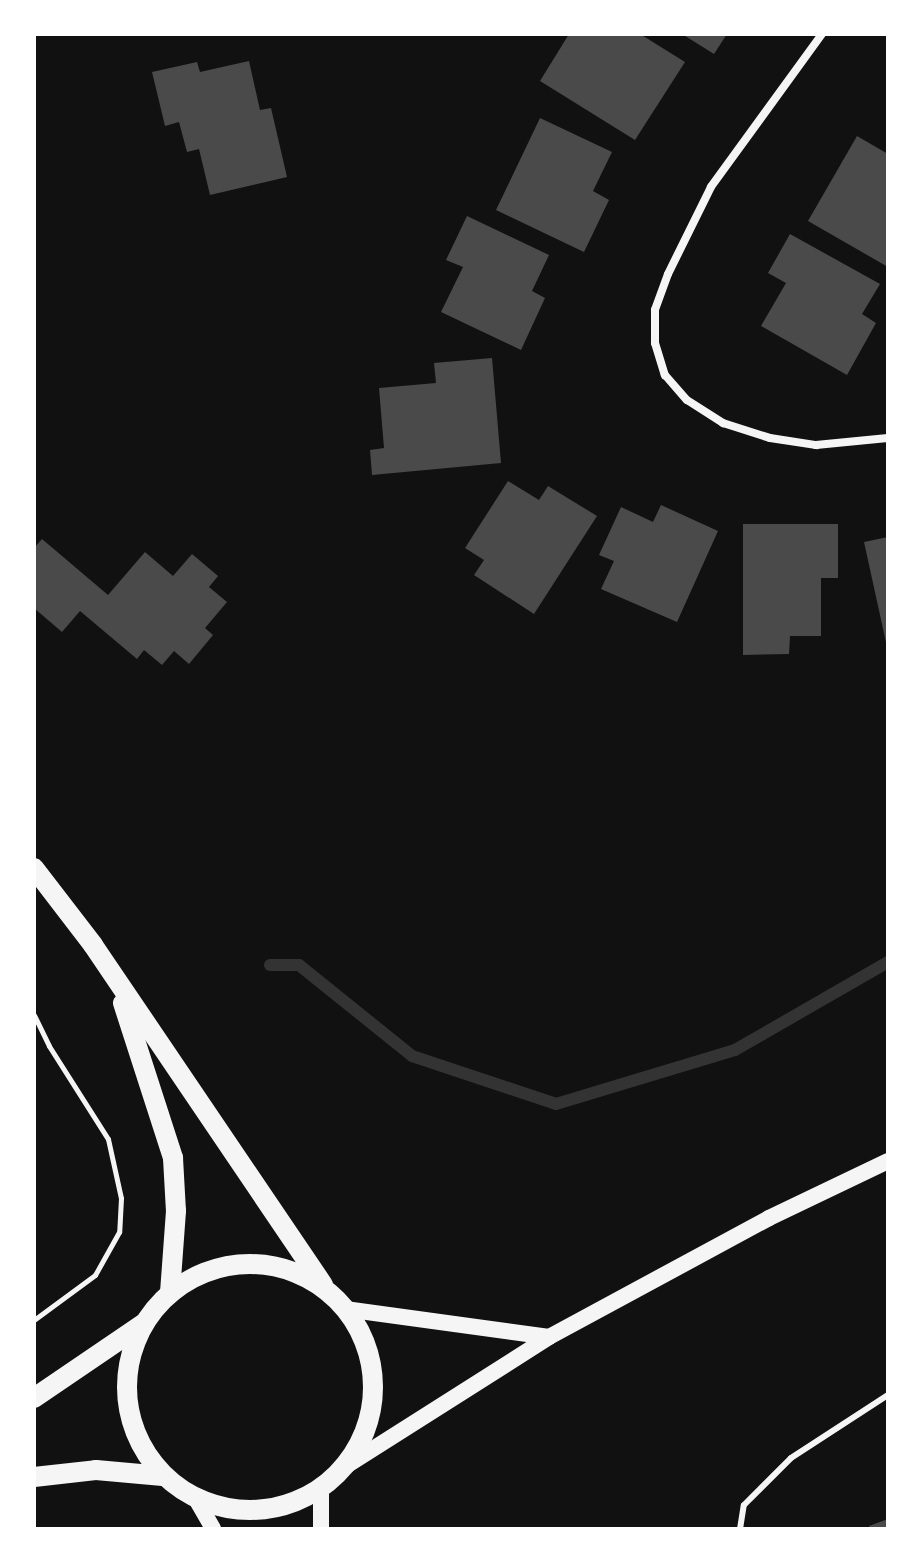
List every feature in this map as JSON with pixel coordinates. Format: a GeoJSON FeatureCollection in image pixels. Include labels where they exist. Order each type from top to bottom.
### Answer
{"type":"FeatureCollection","features":[{"type":"Feature","properties":{"kind":"main road"},"geometry":{"type":"LineString","coordinates":[[34,868],[116,980],[327,1291],[345,1309],[361,1333],[370,1359],[374,1387],[370,1416],[361,1442],[346,1466]]}},
{"type":"Feature","properties":{"kind":"main road"},"geometry":{"type":"LineString","coordinates":[[116,980],[173,1158],[176,1211],[170,1293]]}},
{"type":"Feature","properties":{"kind":"main road"},"geometry":{"type":"LineString","coordinates":[[143,1324],[128,1362],[127,1403],[139,1442],[163,1476],[196,1499],[227,1509],[260,1511],[292,1504],[321,1489],[346,1466],[549,1337],[769,1218],[888,1161]]}},
{"type":"Feature","properties":{"kind":"main road"},"geometry":{"type":"LineString","coordinates":[[34,1398],[143,1324],[170,1293],[193,1277],[220,1267],[248,1264],[276,1267],[303,1276],[327,1291]]}},
{"type":"Feature","properties":{"kind":"main road"},"geometry":{"type":"LineString","coordinates":[[345,1309],[549,1337]]}},
{"type":"Feature","properties":{"kind":"main road"},"geometry":{"type":"LineString","coordinates":[[34,1477],[96,1470],[163,1476]]}},
{"type":"Feature","properties":{"kind":"main road"},"geometry":{"type":"LineString","coordinates":[[321,1489],[321,1529]]}},
{"type":"Feature","properties":{"kind":"main road"},"geometry":{"type":"LineString","coordinates":[[196,1499],[213,1529]]}},
{"type":"Feature","properties":{"kind":"street"},"geometry":{"type":"LineString","coordinates":[[822,34],[711,187],[668,274],[655,310],[655,343],[665,375],[687,400],[723,423],[770,438],[816,445],[888,438]]}},
{"type":"Feature","properties":{"kind":"lane"},"geometry":{"type":"LineString","coordinates":[[740,1529],[744,1505],[791,1458],[888,1395]]}},
{"type":"Feature","properties":{"kind":"path"},"geometry":{"type":"LineString","coordinates":[[34,1015],[49,1046],[108,1139],[121,1198],[119,1232],[95,1275],[34,1320]]}},
{"type":"Feature","properties":{"kind":"building"},"geometry":{"type":"Polygon","coordinates":[[[569,34],[640,34],[685,62],[635,140],[540,81],[569,34]]]}},
{"type":"Feature","properties":{"kind":"building"},"geometry":{"type":"Polygon","coordinates":[[[682,34],[727,34],[714,54],[682,34]]]}},
{"type":"Feature","properties":{"kind":"building"},"geometry":{"type":"Polygon","coordinates":[[[249,61],[260,110],[271,108],[287,177],[210,195],[199,149],[187,152],[179,122],[165,126],[152,72],[197,62],[200,72],[249,61]]]}},
{"type":"Feature","properties":{"kind":"building"},"geometry":{"type":"Polygon","coordinates":[[[540,118],[612,152],[593,191],[609,200],[584,252],[496,210],[540,118]]]}},
{"type":"Feature","properties":{"kind":"building"},"geometry":{"type":"Polygon","coordinates":[[[857,136],[888,154],[888,267],[808,221],[857,136]]]}},
{"type":"Feature","properties":{"kind":"building"},"geometry":{"type":"Polygon","coordinates":[[[467,216],[549,255],[532,291],[545,298],[521,350],[441,312],[463,267],[446,260],[467,216]]]}},
{"type":"Feature","properties":{"kind":"building"},"geometry":{"type":"Polygon","coordinates":[[[790,234],[880,284],[862,314],[876,323],[847,375],[761,326],[786,283],[768,273],[790,234]]]}},
{"type":"Feature","properties":{"kind":"building"},"geometry":{"type":"Polygon","coordinates":[[[492,358],[501,463],[372,475],[370,450],[384,448],[379,388],[436,383],[434,363],[492,358]]]}},
{"type":"Feature","properties":{"kind":"building"},"geometry":{"type":"Polygon","coordinates":[[[508,481],[539,500],[548,486],[597,516],[534,614],[474,575],[484,560],[465,548],[508,481]]]}},
{"type":"Feature","properties":{"kind":"building"},"geometry":{"type":"Polygon","coordinates":[[[661,505],[718,531],[677,622],[601,589],[614,561],[599,555],[621,507],[653,522],[661,505]]]}},
{"type":"Feature","properties":{"kind":"building"},"geometry":{"type":"Polygon","coordinates":[[[743,524],[838,524],[838,578],[821,578],[821,636],[790,636],[789,654],[743,655],[743,524]]]}},
{"type":"Feature","properties":{"kind":"building"},"geometry":{"type":"Polygon","coordinates":[[[888,537],[888,646],[887,647],[864,542],[888,537]]]}},
{"type":"Feature","properties":{"kind":"building"},"geometry":{"type":"Polygon","coordinates":[[[42,539],[108,595],[145,552],[173,576],[192,554],[218,576],[209,587],[227,602],[205,628],[213,635],[189,664],[174,651],[162,665],[144,650],[137,659],[80,611],[62,632],[34,608],[34,548],[42,539]]]}},
{"type":"Feature","properties":{"kind":"building"},"geometry":{"type":"Polygon","coordinates":[[[888,1519],[888,1529],[870,1529],[869,1526],[888,1519]]]}},
{"type":"Feature","properties":{"kind":"waterway"},"geometry":{"type":"LineString","coordinates":[[270,965],[299,965],[412,1056],[556,1104],[735,1050],[888,962]]}}]}
